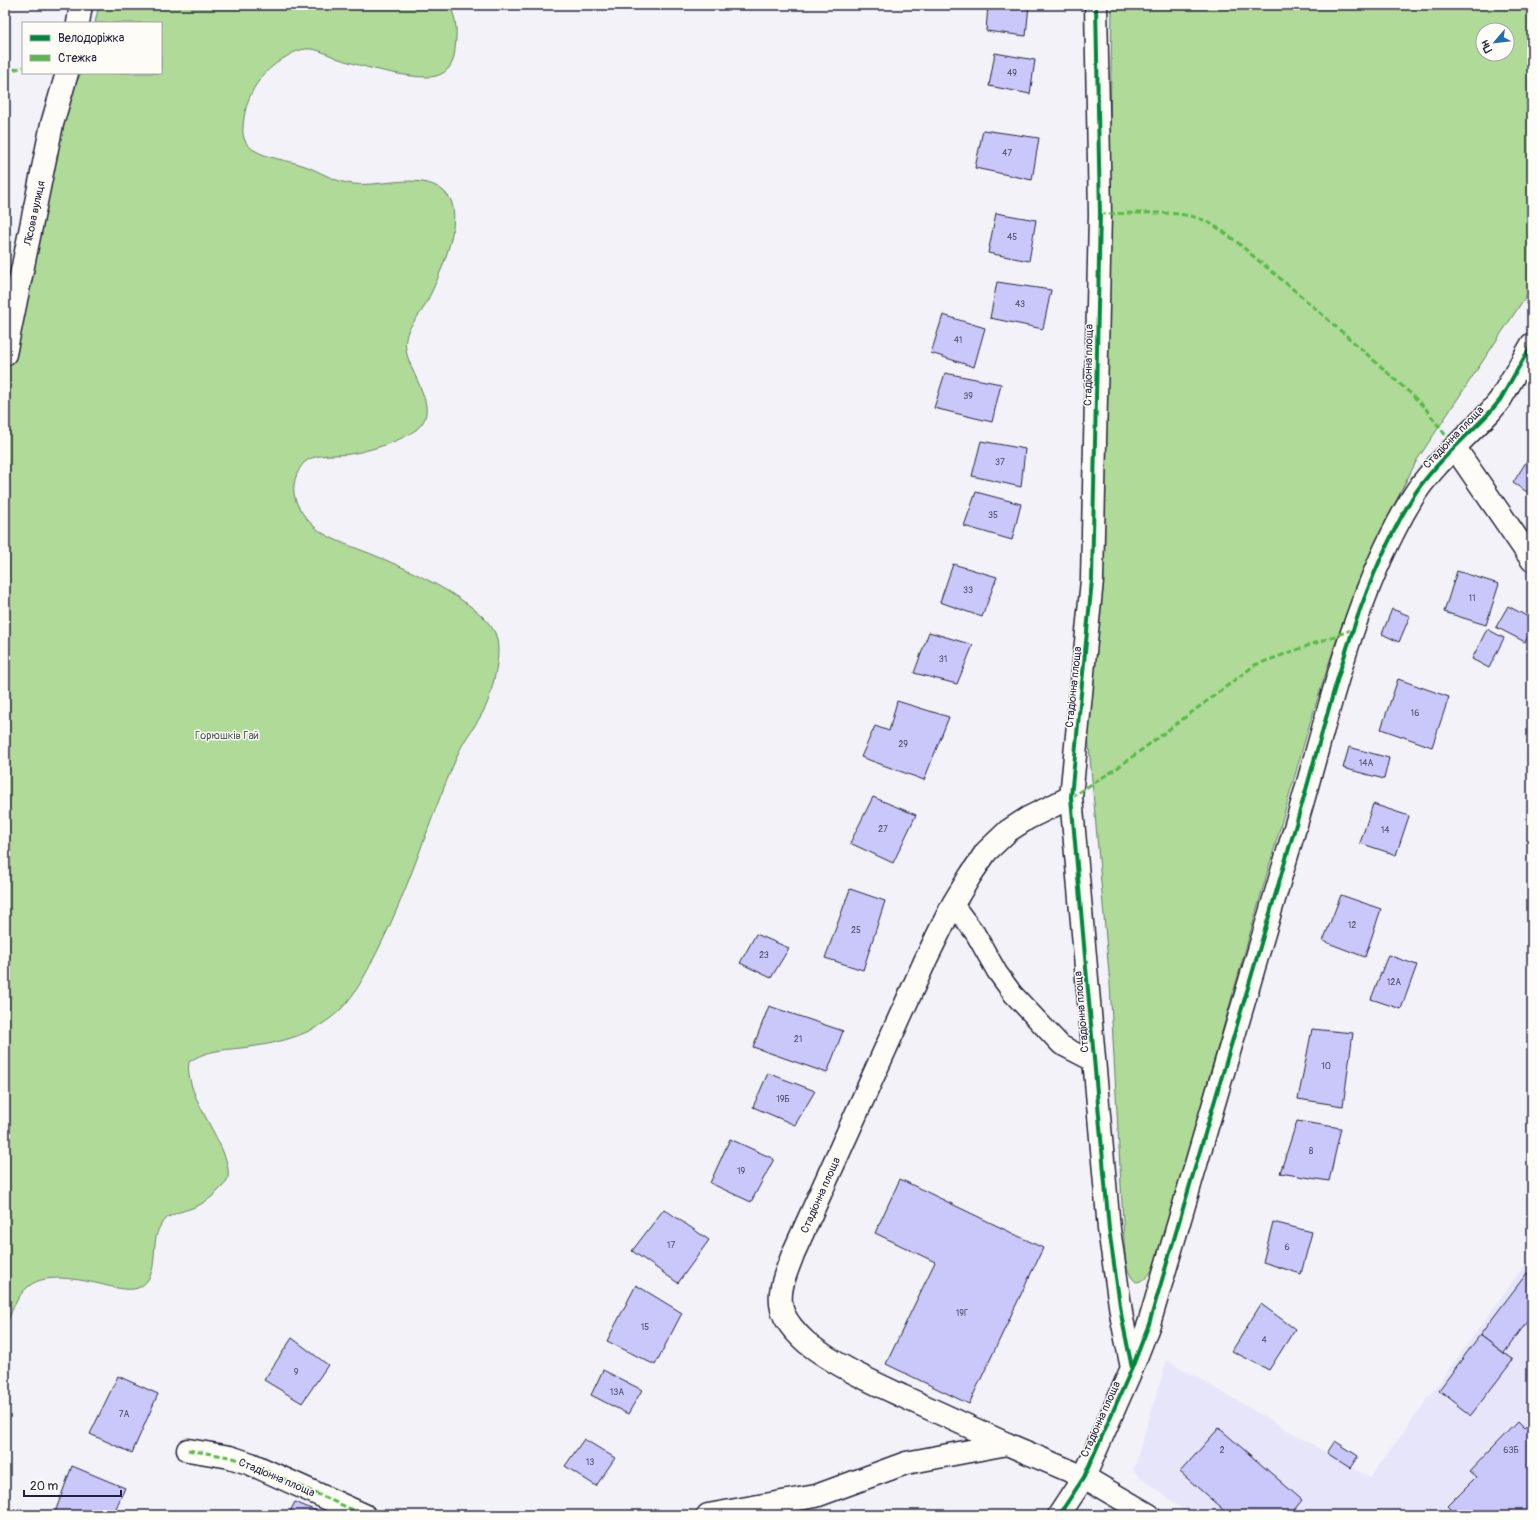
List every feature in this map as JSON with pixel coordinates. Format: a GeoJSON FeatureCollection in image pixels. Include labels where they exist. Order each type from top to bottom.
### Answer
{"type":"FeatureCollection","features":[{"type":"Feature","properties":{"kind":"street"},"geometry":{"type":"LineString","coordinates":[[78,22],[81,5]]}},
{"type":"Feature","properties":{"kind":"street","name":"Стадіонна площа"},"geometry":{"type":"LineString","coordinates":[[1096,5],[1100,214],[1092,580],[1071,797],[1109,1229],[1122,1319],[1132,1368]]}},
{"type":"Feature","properties":{"kind":"street","name":"Лісова вулиця"},"geometry":{"type":"LineString","coordinates":[[5,354],[52,124],[67,74]]}},
{"type":"Feature","properties":{"kind":"street","name":"Стадіонна площа"},"geometry":{"type":"LineString","coordinates":[[1071,797],[1028,818],[1008,831],[986,852],[953,904],[926,959],[793,1254],[783,1280],[780,1293],[782,1309],[791,1325],[805,1342],[822,1354],[886,1388],[1007,1444],[1084,1477],[1132,1368],[1149,1324],[1329,709],[1354,628],[1382,556],[1412,497],[1424,481],[1500,400],[1532,344]]}},
{"type":"Feature","properties":{"kind":"street"},"geometry":{"type":"LineString","coordinates":[[1455,448],[1532,560]]}},
{"type":"Feature","properties":{"kind":"street"},"geometry":{"type":"LineString","coordinates":[[708,1515],[816,1496],[906,1463],[1007,1444]]}},
{"type":"Feature","properties":{"kind":"street","name":"Стадіонна площа"},"geometry":{"type":"LineString","coordinates":[[188,1450],[230,1457],[251,1464],[364,1515]]}},
{"type":"Feature","properties":{"kind":"street"},"geometry":{"type":"LineString","coordinates":[[1059,1515],[1084,1477],[1149,1515]]}},
{"type":"Feature","properties":{"kind":"lane"},"geometry":{"type":"LineString","coordinates":[[953,904],[966,920],[997,972],[1018,1000],[1061,1045],[1094,1062]]}},
{"type":"Feature","properties":{"kind":"shaded area"},"geometry":{"type":"Polygon","coordinates":[[[1532,1255],[1532,1515],[1190,1515],[1133,1471],[1167,1360],[1370,1478],[1532,1255]]]}},
{"type":"Feature","properties":{"kind":"green space","name":"Горюшків Гай"},"geometry":{"type":"Polygon","coordinates":[[[99,5],[450,5],[455,21],[456,43],[452,62],[445,72],[436,76],[427,77],[402,75],[348,62],[315,50],[299,50],[273,66],[259,81],[246,107],[243,134],[248,145],[260,153],[305,166],[341,182],[373,184],[415,181],[428,183],[440,188],[449,197],[453,208],[454,221],[452,236],[436,283],[422,311],[411,326],[406,338],[406,349],[409,361],[424,398],[426,409],[424,420],[417,429],[411,433],[385,445],[350,454],[327,455],[311,458],[306,461],[297,475],[294,485],[294,492],[295,500],[303,514],[314,526],[326,535],[370,553],[423,578],[460,599],[475,610],[495,633],[498,655],[494,680],[485,708],[460,750],[440,797],[398,907],[370,966],[352,996],[331,1018],[310,1031],[298,1036],[273,1043],[210,1052],[189,1062],[189,1076],[193,1091],[223,1152],[228,1166],[228,1178],[225,1184],[205,1202],[171,1216],[164,1221],[156,1237],[153,1266],[150,1275],[146,1282],[138,1288],[115,1288],[67,1278],[37,1281],[24,1290],[14,1306],[5,1328],[5,376],[61,87],[77,81],[80,74],[162,74],[162,22],[95,22],[99,5]]]}},
{"type":"Feature","properties":{"kind":"green space"},"geometry":{"type":"Polygon","coordinates":[[[1112,5],[1532,5],[1532,287],[1417,460],[1394,505],[1349,606],[1337,638],[1309,726],[1160,1250],[1149,1275],[1141,1281],[1136,1282],[1132,1278],[1126,1263],[1110,984],[1085,701],[1109,200],[1112,5]]]}},
{"type":"Feature","properties":{"kind":"building"},"geometry":{"type":"Polygon","coordinates":[[[988,5],[1029,5],[1026,36],[986,31],[988,5]]]}},
{"type":"Feature","properties":{"kind":"building"},"geometry":{"type":"Polygon","coordinates":[[[995,53],[1035,60],[1030,94],[989,86],[995,53]]]}},
{"type":"Feature","properties":{"kind":"building"},"geometry":{"type":"Polygon","coordinates":[[[983,130],[1039,138],[1032,180],[975,168],[983,130]]]}},
{"type":"Feature","properties":{"kind":"building"},"geometry":{"type":"Polygon","coordinates":[[[996,213],[1036,220],[1029,261],[988,253],[996,213]]]}},
{"type":"Feature","properties":{"kind":"building"},"geometry":{"type":"Polygon","coordinates":[[[997,282],[1051,290],[1043,329],[990,318],[997,282]]]}},
{"type":"Feature","properties":{"kind":"building"},"geometry":{"type":"Polygon","coordinates":[[[943,315],[985,328],[974,367],[931,353],[943,315]]]}},
{"type":"Feature","properties":{"kind":"building"},"geometry":{"type":"Polygon","coordinates":[[[945,373],[1001,384],[992,422],[934,408],[945,373]]]}},
{"type":"Feature","properties":{"kind":"building"},"geometry":{"type":"Polygon","coordinates":[[[981,441],[1025,449],[1021,487],[972,476],[981,441]]]}},
{"type":"Feature","properties":{"kind":"building"},"geometry":{"type":"Polygon","coordinates":[[[1531,454],[1532,455],[1532,495],[1513,483],[1531,454]]]}},
{"type":"Feature","properties":{"kind":"building"},"geometry":{"type":"Polygon","coordinates":[[[976,492],[1021,504],[1012,540],[964,526],[976,492]]]}},
{"type":"Feature","properties":{"kind":"building"},"geometry":{"type":"Polygon","coordinates":[[[953,564],[997,577],[982,617],[940,602],[953,564]]]}},
{"type":"Feature","properties":{"kind":"building"},"geometry":{"type":"Polygon","coordinates":[[[1457,571],[1499,584],[1486,625],[1444,612],[1457,571]]]}},
{"type":"Feature","properties":{"kind":"building"},"geometry":{"type":"Polygon","coordinates":[[[1508,606],[1532,619],[1532,629],[1525,642],[1496,627],[1508,606]]]}},
{"type":"Feature","properties":{"kind":"building"},"geometry":{"type":"Polygon","coordinates":[[[1392,609],[1410,616],[1399,642],[1382,634],[1392,609]]]}},
{"type":"Feature","properties":{"kind":"building"},"geometry":{"type":"Polygon","coordinates":[[[1487,629],[1504,638],[1489,668],[1472,659],[1487,629]]]}},
{"type":"Feature","properties":{"kind":"building"},"geometry":{"type":"Polygon","coordinates":[[[929,632],[973,645],[957,684],[914,673],[929,632]]]}},
{"type":"Feature","properties":{"kind":"building"},"geometry":{"type":"Polygon","coordinates":[[[1398,679],[1449,697],[1432,747],[1381,729],[1398,679]]]}},
{"type":"Feature","properties":{"kind":"building"},"geometry":{"type":"Polygon","coordinates":[[[897,701],[949,717],[924,780],[861,757],[875,726],[889,731],[897,701]]]}},
{"type":"Feature","properties":{"kind":"building"},"geometry":{"type":"Polygon","coordinates":[[[1349,747],[1389,758],[1384,779],[1343,768],[1349,747]]]}},
{"type":"Feature","properties":{"kind":"building"},"geometry":{"type":"Polygon","coordinates":[[[873,797],[916,815],[893,863],[850,843],[873,797]]]}},
{"type":"Feature","properties":{"kind":"building"},"geometry":{"type":"Polygon","coordinates":[[[1373,804],[1409,816],[1396,855],[1360,843],[1373,804]]]}},
{"type":"Feature","properties":{"kind":"building"},"geometry":{"type":"Polygon","coordinates":[[[850,889],[885,901],[863,970],[825,958],[850,889]]]}},
{"type":"Feature","properties":{"kind":"building"},"geometry":{"type":"Polygon","coordinates":[[[1341,895],[1381,909],[1365,957],[1323,941],[1341,895]]]}},
{"type":"Feature","properties":{"kind":"building"},"geometry":{"type":"Polygon","coordinates":[[[756,934],[789,948],[771,978],[740,963],[756,934]]]}},
{"type":"Feature","properties":{"kind":"building"},"geometry":{"type":"Polygon","coordinates":[[[1388,955],[1417,965],[1401,1009],[1371,999],[1388,955]]]}},
{"type":"Feature","properties":{"kind":"building"},"geometry":{"type":"Polygon","coordinates":[[[769,1006],[843,1031],[827,1073],[753,1047],[769,1006]]]}},
{"type":"Feature","properties":{"kind":"building"},"geometry":{"type":"Polygon","coordinates":[[[1312,1029],[1353,1033],[1343,1106],[1298,1099],[1312,1029]]]}},
{"type":"Feature","properties":{"kind":"building"},"geometry":{"type":"Polygon","coordinates":[[[768,1073],[815,1091],[795,1125],[753,1107],[768,1073]]]}},
{"type":"Feature","properties":{"kind":"building"},"geometry":{"type":"Polygon","coordinates":[[[1297,1121],[1341,1128],[1329,1181],[1280,1173],[1297,1121]]]}},
{"type":"Feature","properties":{"kind":"building"},"geometry":{"type":"Polygon","coordinates":[[[730,1139],[774,1159],[751,1202],[710,1183],[730,1139]]]}},
{"type":"Feature","properties":{"kind":"building"},"geometry":{"type":"Polygon","coordinates":[[[900,1179],[1043,1248],[969,1404],[886,1364],[935,1262],[875,1233],[900,1179]]]}},
{"type":"Feature","properties":{"kind":"building"},"geometry":{"type":"Polygon","coordinates":[[[664,1209],[709,1240],[678,1283],[632,1251],[664,1209]]]}},
{"type":"Feature","properties":{"kind":"building"},"geometry":{"type":"Polygon","coordinates":[[[1273,1222],[1312,1232],[1301,1274],[1263,1262],[1273,1222]]]}},
{"type":"Feature","properties":{"kind":"building"},"geometry":{"type":"Polygon","coordinates":[[[1527,1273],[1532,1277],[1532,1315],[1504,1353],[1480,1335],[1527,1273]]]}},
{"type":"Feature","properties":{"kind":"building"},"geometry":{"type":"Polygon","coordinates":[[[636,1285],[682,1313],[655,1365],[607,1341],[636,1285]]]}},
{"type":"Feature","properties":{"kind":"building"},"geometry":{"type":"Polygon","coordinates":[[[1261,1304],[1295,1329],[1269,1370],[1232,1351],[1261,1304]]]}},
{"type":"Feature","properties":{"kind":"building"},"geometry":{"type":"Polygon","coordinates":[[[1480,1335],[1513,1360],[1471,1415],[1439,1390],[1480,1335]]]}},
{"type":"Feature","properties":{"kind":"building"},"geometry":{"type":"Polygon","coordinates":[[[292,1338],[328,1365],[302,1403],[264,1380],[292,1338]]]}},
{"type":"Feature","properties":{"kind":"building"},"geometry":{"type":"Polygon","coordinates":[[[603,1370],[642,1390],[628,1414],[591,1395],[603,1370]]]}},
{"type":"Feature","properties":{"kind":"building"},"geometry":{"type":"Polygon","coordinates":[[[118,1376],[158,1394],[132,1453],[90,1434],[118,1376]]]}},
{"type":"Feature","properties":{"kind":"building"},"geometry":{"type":"Polygon","coordinates":[[[1532,1421],[1532,1515],[1457,1515],[1448,1506],[1476,1478],[1469,1472],[1517,1422],[1524,1429],[1532,1421]]]}},
{"type":"Feature","properties":{"kind":"building"},"geometry":{"type":"Polygon","coordinates":[[[1219,1428],[1302,1500],[1290,1515],[1229,1515],[1180,1472],[1219,1428]]]}},
{"type":"Feature","properties":{"kind":"building"},"geometry":{"type":"Polygon","coordinates":[[[584,1439],[615,1458],[596,1486],[565,1466],[584,1439]]]}},
{"type":"Feature","properties":{"kind":"building"},"geometry":{"type":"Polygon","coordinates":[[[1335,1441],[1358,1456],[1350,1468],[1327,1453],[1335,1441]]]}},
{"type":"Feature","properties":{"kind":"building"},"geometry":{"type":"Polygon","coordinates":[[[72,1466],[125,1488],[113,1515],[54,1515],[72,1466]]]}},
{"type":"Feature","properties":{"kind":"building"},"geometry":{"type":"Polygon","coordinates":[[[295,1502],[326,1515],[288,1515],[295,1502]]]}},
{"type":"Feature","properties":{"kind":"building"},"geometry":{"type":"Polygon","coordinates":[[[508,1510],[515,1515],[505,1515],[508,1510]]]}},
{"type":"Feature","properties":{"kind":"marked path"},"geometry":{"type":"LineString","coordinates":[[5,72],[22,67]]}},
{"type":"Feature","properties":{"kind":"marked path"},"geometry":{"type":"LineString","coordinates":[[1100,214],[1181,214],[1203,220],[1220,229],[1301,296],[1409,392],[1426,409],[1455,448]]}},
{"type":"Feature","properties":{"kind":"marked path"},"geometry":{"type":"LineString","coordinates":[[1071,797],[1116,769],[1255,665],[1354,629]]}},
{"type":"Feature","properties":{"kind":"marked path"},"geometry":{"type":"LineString","coordinates":[[188,1450],[230,1457],[251,1464],[364,1515]]}},
{"type":"Feature","properties":{"kind":"cycle path"},"geometry":{"type":"LineString","coordinates":[[1059,1515],[1084,1477],[1132,1368],[1122,1319],[1109,1229],[1071,797],[1092,580],[1100,214],[1096,5]]}},
{"type":"Feature","properties":{"kind":"cycle path"},"geometry":{"type":"LineString","coordinates":[[1132,1368],[1149,1324],[1344,656],[1373,576],[1391,537],[1418,489],[1448,454],[1500,400],[1532,344]]}}]}
